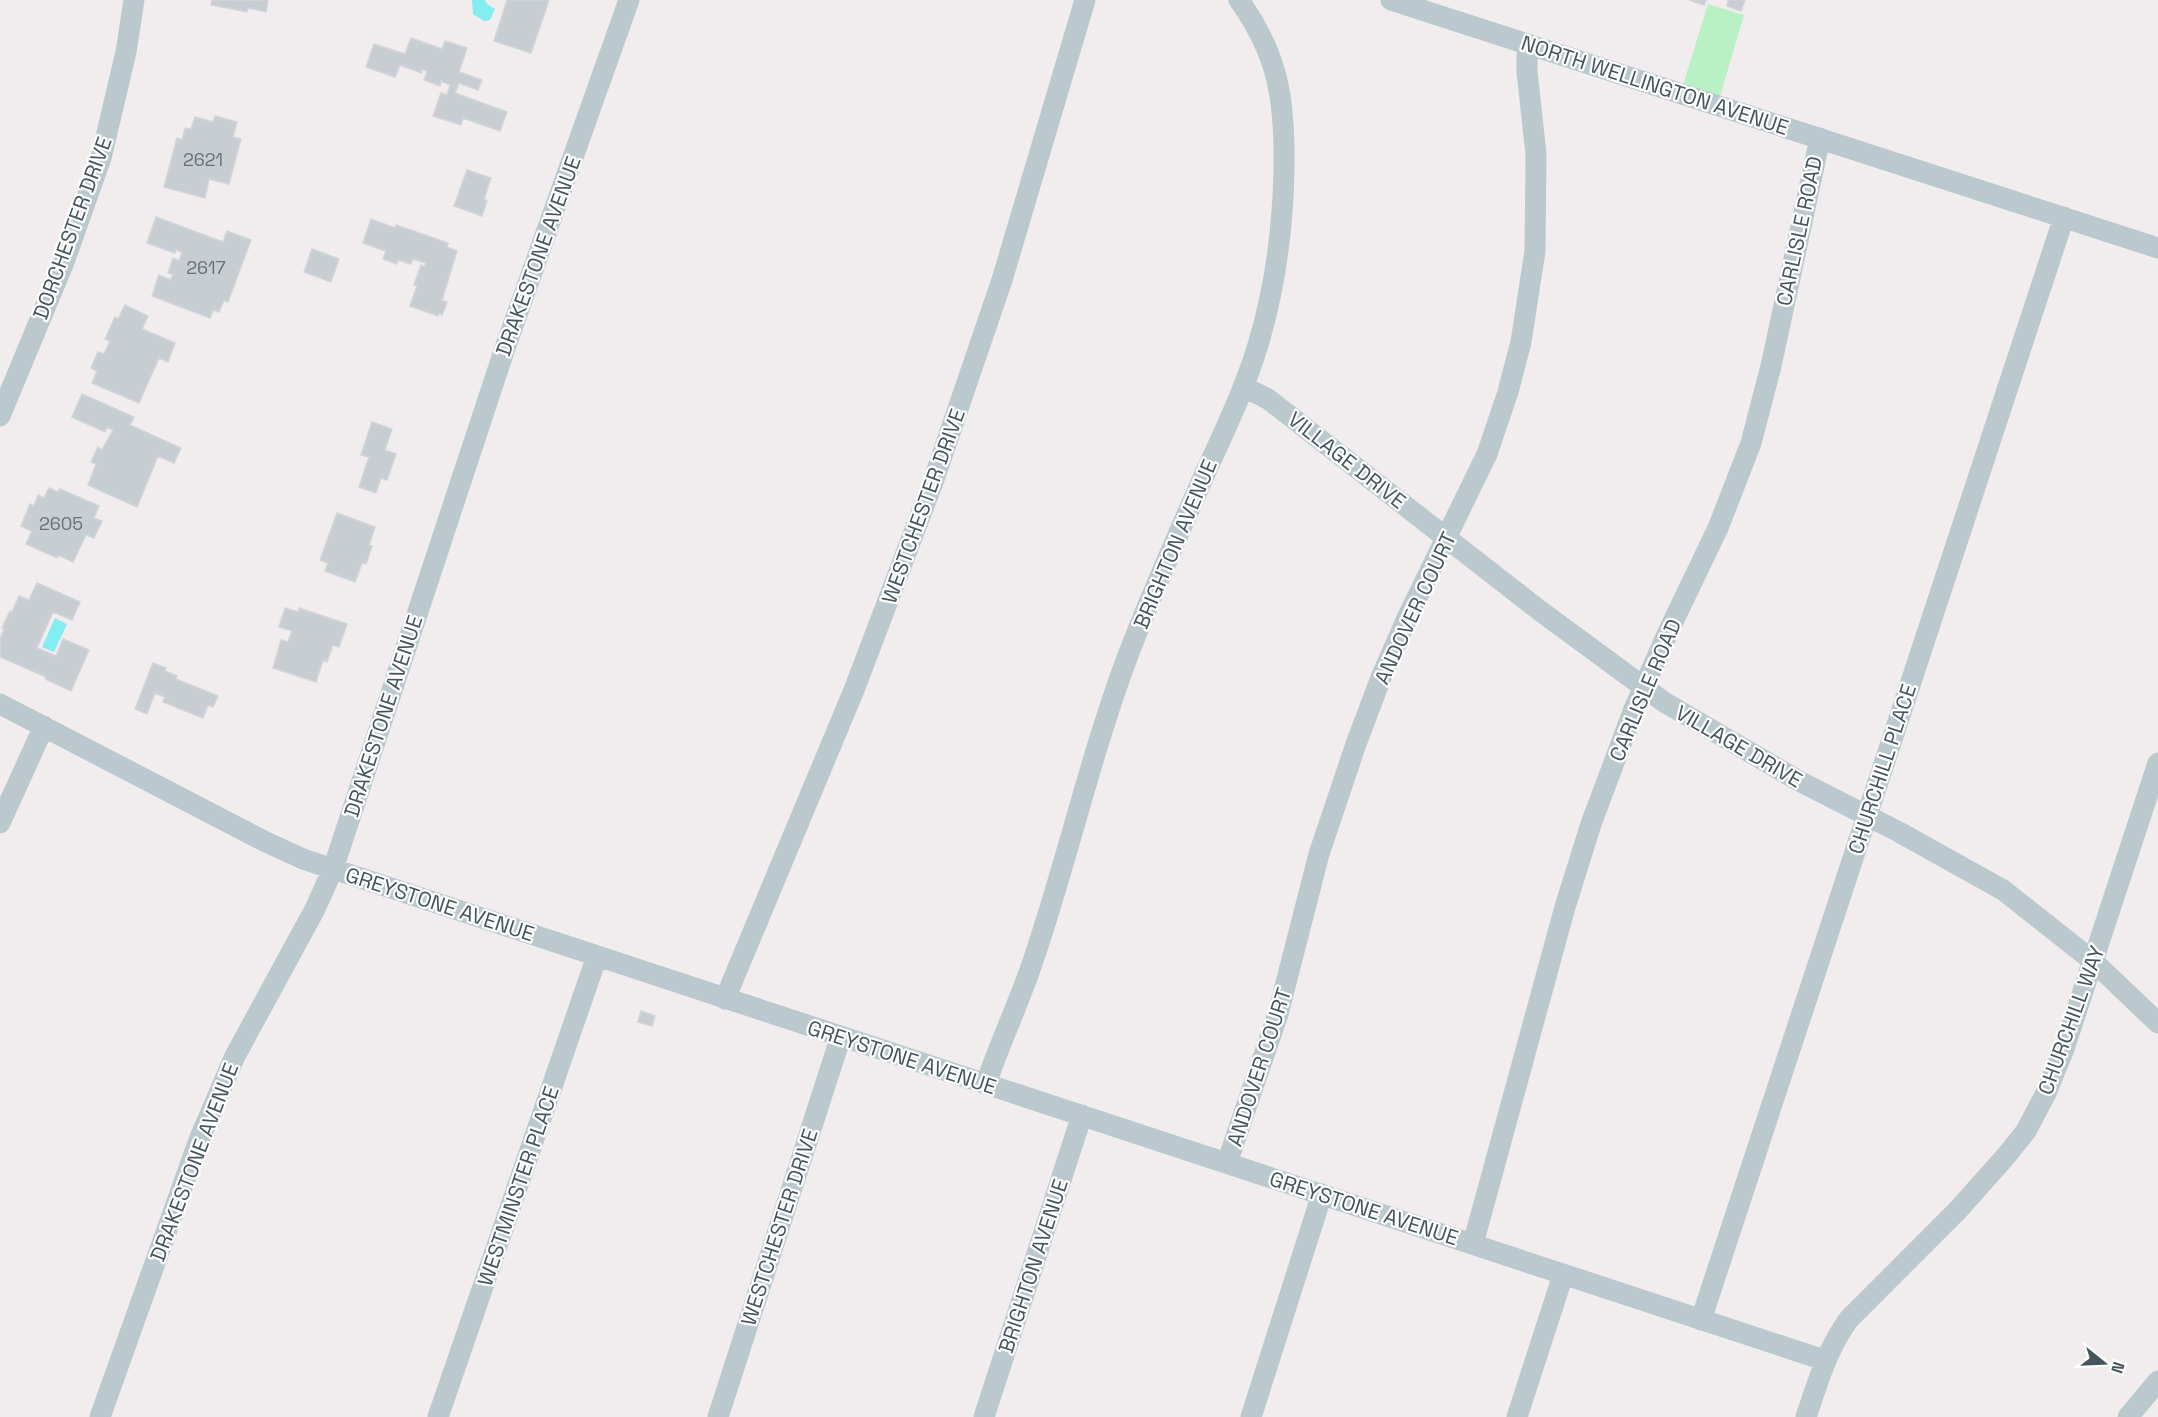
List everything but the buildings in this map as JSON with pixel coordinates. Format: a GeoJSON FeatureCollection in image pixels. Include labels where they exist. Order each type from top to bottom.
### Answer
{"type":"FeatureCollection","features":[{"type":"Feature","properties":{"kind":"street","name":"DORCHESTER DRIVE"},"geometry":{"type":"LineString","coordinates":[[0,416],[64,262],[100,159],[126,52],[134,0]]}},
{"type":"Feature","properties":{"kind":"street","name":"DRAKESTONE AVENUE"},"geometry":{"type":"LineString","coordinates":[[100,1417],[170,1217],[207,1120],[240,1047],[315,909],[333,869],[498,368],[629,0]]}},
{"type":"Feature","properties":{"kind":"street","name":"WESTCHESTER DRIVE"},"geometry":{"type":"LineString","coordinates":[[725,999],[854,690],[933,482],[1002,280],[1085,0]]}},
{"type":"Feature","properties":{"kind":"street","name":"BRIGHTON AVENUE"},"geometry":{"type":"LineString","coordinates":[[986,1084],[1033,962],[1077,813],[1126,660],[1244,387],[1258,343],[1275,272],[1284,192],[1281,105],[1274,68],[1256,24],[1239,0]]}},
{"type":"Feature","properties":{"kind":"street","name":"NORTH WELLINGTON AVENUE"},"geometry":{"type":"LineString","coordinates":[[1391,0],[2158,248]]}},
{"type":"Feature","properties":{"kind":"street","name":"ANDOVER COURT"},"geometry":{"type":"LineString","coordinates":[[1227,1163],[1278,1014],[1319,854],[1356,744],[1387,665],[1487,453],[1508,392],[1521,342],[1535,251],[1536,154],[1527,72],[1530,45]]}},
{"type":"Feature","properties":{"kind":"street","name":"CARLISLE ROAD"},"geometry":{"type":"LineString","coordinates":[[1473,1244],[1568,897],[1591,825],[1643,687],[1718,528],[1751,443],[1771,366],[1820,138]]}},
{"type":"Feature","properties":{"kind":"street","name":"CHURCHILL PLACE"},"geometry":{"type":"LineString","coordinates":[[1701,1320],[2064,217]]}},
{"type":"Feature","properties":{"kind":"street","name":"VILLAGE DRIVE"},"geometry":{"type":"LineString","coordinates":[[1244,387],[1268,399],[1548,617],[1643,687],[1704,727],[1799,781],[1867,815],[2003,891],[2093,961],[2158,1023]]}},
{"type":"Feature","properties":{"kind":"street","name":"GREYSTONE AVENUE"},"geometry":{"type":"LineString","coordinates":[[0,704],[303,859],[1824,1360]]}},
{"type":"Feature","properties":{"kind":"street"},"geometry":{"type":"LineString","coordinates":[[0,823],[44,726]]}},
{"type":"Feature","properties":{"kind":"street","name":"CHURCHILL WAY"},"geometry":{"type":"LineString","coordinates":[[1806,1417],[1824,1360],[1836,1337],[1850,1318],[1958,1210],[2026,1131],[2046,1093],[2064,1049],[2158,763]]}},
{"type":"Feature","properties":{"kind":"street","name":"WESTMINSTER PLACE"},"geometry":{"type":"LineString","coordinates":[[438,1417],[597,956]]}},
{"type":"Feature","properties":{"kind":"street","name":"WESTCHESTER DRIVE"},"geometry":{"type":"LineString","coordinates":[[718,1417],[841,1036]]}},
{"type":"Feature","properties":{"kind":"street","name":"BRIGHTON AVENUE"},"geometry":{"type":"LineString","coordinates":[[984,1417],[1082,1115]]}},
{"type":"Feature","properties":{"kind":"street"},"geometry":{"type":"LineString","coordinates":[[1251,1417],[1322,1194]]}},
{"type":"Feature","properties":{"kind":"street"},"geometry":{"type":"LineString","coordinates":[[1517,1417],[1563,1275]]}},
{"type":"Feature","properties":{"kind":"street"},"geometry":{"type":"LineString","coordinates":[[2128,1417],[2158,1381]]}},
{"type":"Feature","properties":{"kind":"green space"},"geometry":{"type":"Polygon","coordinates":[[[1708,4],[1744,15],[1720,96],[1683,85],[1708,4]]]}},
{"type":"Feature","properties":{"kind":"water"},"geometry":{"type":"Polygon","coordinates":[[[472,0],[485,0],[495,9],[490,20],[484,21],[473,14],[472,0]]]}},
{"type":"Feature","properties":{"kind":"water"},"geometry":{"type":"Polygon","coordinates":[[[55,618],[67,624],[54,652],[42,647],[55,618]]]}}]}
